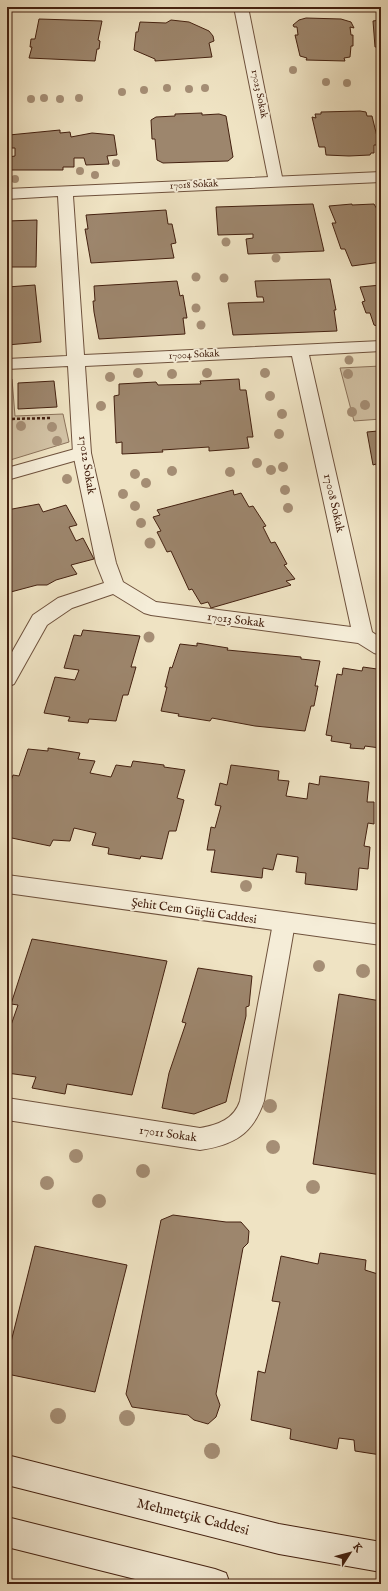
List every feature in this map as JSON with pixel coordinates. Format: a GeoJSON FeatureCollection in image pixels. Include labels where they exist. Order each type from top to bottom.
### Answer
{"type":"FeatureCollection","features":[{"type":"Feature","properties":{"kind":"street","name":"17018 Sokak"},"geometry":{"type":"LineString","coordinates":[[7,194],[381,177]]}},
{"type":"Feature","properties":{"kind":"street","name":"17012 Sokak"},"geometry":{"type":"LineString","coordinates":[[65,191],[82,453],[106,563],[115,586]]}},
{"type":"Feature","properties":{"kind":"street","name":"17004 Sokak"},"geometry":{"type":"LineString","coordinates":[[7,364],[381,346]]}},
{"type":"Feature","properties":{"kind":"street","name":"17008 Sokak"},"geometry":{"type":"LineString","coordinates":[[299,350],[363,636]]}},
{"type":"Feature","properties":{"kind":"street","name":"17013 Sokak"},"geometry":{"type":"LineString","coordinates":[[115,586],[151,608],[363,636]]}},
{"type":"Feature","properties":{"kind":"street"},"geometry":{"type":"LineString","coordinates":[[7,679],[40,620],[65,602],[115,586]]}},
{"type":"Feature","properties":{"kind":"street"},"geometry":{"type":"LineString","coordinates":[[363,636],[381,648]]}},
{"type":"Feature","properties":{"kind":"street","name":"Şehit Cem Güçlü Caddesi"},"geometry":{"type":"LineString","coordinates":[[7,884],[381,936]]}},
{"type":"Feature","properties":{"kind":"street","name":"Mehmetçik Caddesi"},"geometry":{"type":"LineString","coordinates":[[7,1470],[279,1539],[381,1557]]}},
{"type":"Feature","properties":{"kind":"street"},"geometry":{"type":"LineString","coordinates":[[7,1532],[215,1584]]}},
{"type":"Feature","properties":{"kind":"lane","name":"17023 Sokak"},"geometry":{"type":"LineString","coordinates":[[241,7],[276,182]]}},
{"type":"Feature","properties":{"kind":"lane"},"geometry":{"type":"LineString","coordinates":[[7,474],[82,453]]}},
{"type":"Feature","properties":{"kind":"lane","name":"17011 Sokak"},"geometry":{"type":"LineString","coordinates":[[7,1109],[200,1139],[216,1137],[232,1129],[244,1119],[252,1101],[284,923]]}},
{"type":"Feature","properties":{"kind":"path"},"geometry":{"type":"LineString","coordinates":[[7,418],[80,417]]}},
{"type":"Feature","properties":{"kind":"shaded area"},"geometry":{"type":"Polygon","coordinates":[[[381,366],[381,419],[354,421],[340,368],[381,366]]]}},
{"type":"Feature","properties":{"kind":"shaded area"},"geometry":{"type":"Polygon","coordinates":[[[12,379],[15,416],[63,414],[69,442],[7,461],[7,380],[12,379]]]}},
{"type":"Feature","properties":{"kind":"building"},"geometry":{"type":"Polygon","coordinates":[[[306,18],[341,19],[351,22],[354,28],[350,27],[351,35],[353,35],[353,46],[351,46],[350,57],[344,58],[345,61],[306,60],[307,58],[300,56],[295,35],[298,35],[297,27],[294,27],[293,25],[299,20],[306,18]]]}},
{"type":"Feature","properties":{"kind":"building"},"geometry":{"type":"Polygon","coordinates":[[[39,19],[102,21],[98,40],[100,41],[99,49],[97,49],[95,61],[29,58],[32,47],[30,47],[31,39],[35,39],[39,19]]]}},
{"type":"Feature","properties":{"kind":"building"},"geometry":{"type":"Polygon","coordinates":[[[171,20],[189,22],[209,31],[213,36],[214,41],[209,43],[212,57],[155,61],[155,59],[134,50],[136,32],[138,32],[140,22],[166,23],[171,20]]]}},
{"type":"Feature","properties":{"kind":"building"},"geometry":{"type":"Polygon","coordinates":[[[381,20],[381,55],[378,55],[377,47],[375,47],[373,21],[381,20]]]}},
{"type":"Feature","properties":{"kind":"building"},"geometry":{"type":"Polygon","coordinates":[[[321,112],[366,112],[367,116],[372,116],[379,145],[374,145],[374,153],[371,153],[370,155],[349,156],[326,155],[325,147],[319,147],[312,117],[316,118],[315,114],[321,114],[321,112]]]}},
{"type":"Feature","properties":{"kind":"building"},"geometry":{"type":"Polygon","coordinates":[[[202,113],[202,115],[219,114],[226,116],[233,157],[228,161],[163,163],[157,160],[155,139],[152,139],[151,120],[156,117],[175,116],[175,114],[202,113]]]}},
{"type":"Feature","properties":{"kind":"building"},"geometry":{"type":"Polygon","coordinates":[[[60,130],[60,133],[70,132],[71,137],[92,133],[114,135],[117,155],[107,156],[109,164],[86,165],[84,158],[74,158],[74,167],[63,167],[63,170],[10,170],[9,157],[15,156],[15,148],[9,148],[9,135],[60,130]]]}},
{"type":"Feature","properties":{"kind":"building"},"geometry":{"type":"Polygon","coordinates":[[[313,204],[324,251],[248,254],[246,239],[253,238],[253,234],[218,235],[216,207],[313,204]]]}},
{"type":"Feature","properties":{"kind":"building"},"geometry":{"type":"Polygon","coordinates":[[[374,204],[381,216],[381,262],[352,266],[345,249],[341,249],[332,223],[336,223],[329,206],[374,204]]]}},
{"type":"Feature","properties":{"kind":"building"},"geometry":{"type":"Polygon","coordinates":[[[166,210],[168,224],[172,224],[176,243],[171,244],[174,258],[91,263],[85,229],[88,229],[86,215],[166,210]]]}},
{"type":"Feature","properties":{"kind":"building"},"geometry":{"type":"Polygon","coordinates":[[[37,220],[36,267],[7,267],[7,221],[37,220]]]}},
{"type":"Feature","properties":{"kind":"building"},"geometry":{"type":"Polygon","coordinates":[[[330,279],[336,310],[334,310],[337,331],[233,335],[228,303],[264,302],[263,297],[257,297],[255,281],[330,279]]]}},
{"type":"Feature","properties":{"kind":"building"},"geometry":{"type":"Polygon","coordinates":[[[177,281],[180,296],[183,295],[187,318],[183,318],[185,334],[99,339],[94,312],[94,286],[177,281]]]}},
{"type":"Feature","properties":{"kind":"building"},"geometry":{"type":"Polygon","coordinates":[[[35,285],[41,342],[7,345],[7,287],[35,285]]]}},
{"type":"Feature","properties":{"kind":"building"},"geometry":{"type":"Polygon","coordinates":[[[381,285],[380,327],[374,325],[370,313],[366,313],[362,302],[365,301],[360,287],[381,285]]]}},
{"type":"Feature","properties":{"kind":"building"},"geometry":{"type":"Polygon","coordinates":[[[239,379],[240,390],[246,390],[253,437],[247,437],[249,448],[209,451],[209,447],[162,450],[163,452],[122,454],[122,442],[116,443],[114,396],[119,395],[119,384],[156,382],[158,385],[201,384],[200,381],[239,379]]]}},
{"type":"Feature","properties":{"kind":"building"},"geometry":{"type":"Polygon","coordinates":[[[54,381],[57,407],[18,409],[18,383],[54,381]]]}},
{"type":"Feature","properties":{"kind":"building"},"geometry":{"type":"Polygon","coordinates":[[[381,431],[381,477],[379,477],[376,464],[373,465],[367,432],[381,431]]]}},
{"type":"Feature","properties":{"kind":"building"},"geometry":{"type":"Polygon","coordinates":[[[233,490],[234,495],[241,493],[249,507],[253,506],[266,526],[263,527],[271,543],[275,542],[287,564],[284,565],[295,579],[286,581],[291,585],[211,608],[208,602],[201,604],[192,589],[189,590],[171,551],[167,552],[157,532],[161,531],[153,517],[160,515],[157,510],[233,490]]]}},
{"type":"Feature","properties":{"kind":"building"},"geometry":{"type":"Polygon","coordinates":[[[39,504],[43,512],[66,505],[77,525],[69,527],[76,541],[83,538],[94,559],[71,565],[77,574],[56,580],[47,585],[37,585],[7,593],[7,510],[39,504]]]}},
{"type":"Feature","properties":{"kind":"building"},"geometry":{"type":"Polygon","coordinates":[[[83,630],[140,636],[131,667],[136,667],[128,695],[123,695],[116,721],[89,719],[88,723],[68,721],[70,717],[44,713],[55,677],[75,680],[79,670],[64,668],[74,635],[81,636],[83,630]]]}},
{"type":"Feature","properties":{"kind":"building"},"geometry":{"type":"Polygon","coordinates":[[[197,643],[228,648],[227,650],[301,657],[301,659],[320,661],[315,686],[318,686],[314,706],[311,706],[305,731],[255,726],[212,718],[210,721],[178,716],[179,714],[161,711],[170,667],[172,668],[180,644],[197,646],[197,643]]]}},
{"type":"Feature","properties":{"kind":"building"},"geometry":{"type":"Polygon","coordinates":[[[363,667],[377,669],[377,673],[381,673],[380,748],[365,746],[364,749],[350,748],[351,744],[331,741],[332,736],[326,735],[337,674],[342,675],[343,668],[362,671],[363,667]]]}},
{"type":"Feature","properties":{"kind":"building"},"geometry":{"type":"Polygon","coordinates":[[[48,748],[80,753],[78,759],[95,761],[90,773],[111,777],[116,765],[131,767],[133,761],[164,765],[164,767],[185,770],[177,798],[184,800],[176,831],[169,831],[162,859],[141,856],[140,859],[108,854],[109,848],[92,845],[96,833],[74,828],[70,841],[53,840],[50,846],[7,837],[7,814],[9,807],[7,807],[7,792],[13,775],[19,776],[28,749],[48,751],[48,748]]]}},
{"type":"Feature","properties":{"kind":"building"},"geometry":{"type":"Polygon","coordinates":[[[231,765],[279,771],[278,780],[289,781],[286,796],[307,799],[309,783],[319,785],[320,776],[369,782],[367,802],[374,802],[374,824],[368,823],[364,846],[370,847],[368,869],[359,868],[357,890],[305,884],[306,873],[296,872],[298,857],[277,854],[273,870],[263,868],[262,878],[211,872],[215,850],[207,850],[211,827],[215,828],[221,806],[215,805],[220,783],[227,785],[231,765]]]}},
{"type":"Feature","properties":{"kind":"building"},"geometry":{"type":"Polygon","coordinates":[[[32,939],[167,961],[132,1095],[67,1084],[65,1094],[32,1088],[36,1077],[7,1073],[7,1028],[10,1028],[18,1005],[11,1004],[32,939]]]}},
{"type":"Feature","properties":{"kind":"building"},"geometry":{"type":"Polygon","coordinates":[[[198,968],[252,976],[249,1006],[246,1007],[246,1016],[226,1102],[194,1114],[162,1108],[169,1073],[186,1023],[182,1022],[198,968]]]}},
{"type":"Feature","properties":{"kind":"building"},"geometry":{"type":"Polygon","coordinates":[[[339,994],[381,1001],[381,1175],[313,1164],[339,994]]]}},
{"type":"Feature","properties":{"kind":"building"},"geometry":{"type":"Polygon","coordinates":[[[173,1215],[226,1222],[241,1222],[249,1231],[248,1243],[243,1248],[216,1394],[220,1405],[216,1417],[208,1424],[194,1420],[188,1415],[132,1407],[126,1394],[161,1220],[173,1215]]]}},
{"type":"Feature","properties":{"kind":"building"},"geometry":{"type":"Polygon","coordinates":[[[35,1246],[127,1265],[95,1392],[7,1374],[7,1358],[35,1246]]]}},
{"type":"Feature","properties":{"kind":"building"},"geometry":{"type":"Polygon","coordinates":[[[320,1253],[366,1260],[365,1270],[381,1275],[381,1455],[355,1451],[354,1440],[339,1438],[337,1449],[290,1439],[291,1429],[251,1420],[258,1371],[265,1373],[280,1302],[272,1301],[281,1256],[318,1264],[320,1253]]]}}]}
